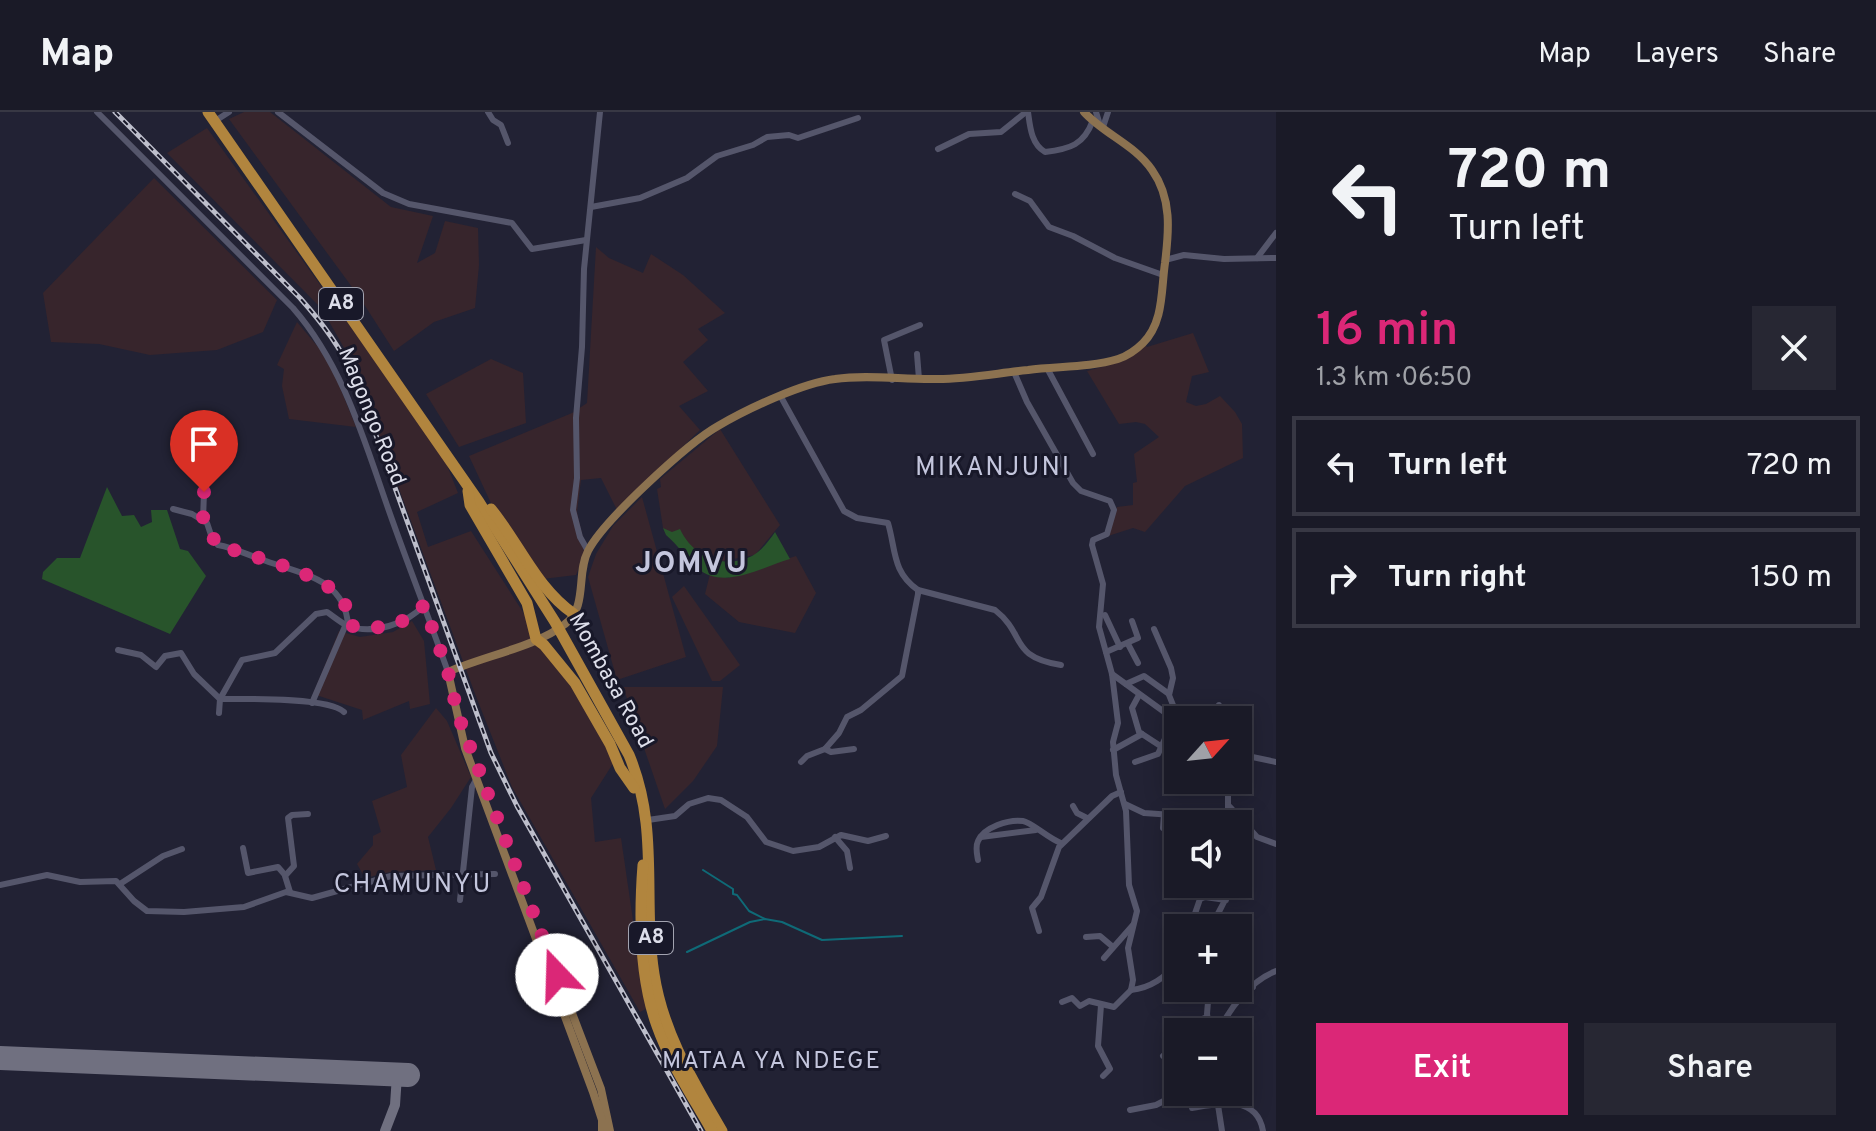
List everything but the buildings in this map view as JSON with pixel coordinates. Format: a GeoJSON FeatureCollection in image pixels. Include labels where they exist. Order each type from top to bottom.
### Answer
{"type":"FeatureCollection","features":[{"type":"Feature","properties":{"kind":"highway","name":"Mombasa Road"},"geometry":{"type":"LineString","coordinates":[[211,116],[479,502],[555,622],[622,751],[634,788],[641,826],[642,943],[651,1004],[664,1044],[712,1131]]}},
{"type":"Feature","properties":{"kind":"highway"},"geometry":{"type":"LineString","coordinates":[[470,492],[487,504],[536,574],[564,608],[574,614]]}},
{"type":"Feature","properties":{"kind":"highway"},"geometry":{"type":"LineString","coordinates":[[470,492],[470,505],[527,603],[544,645],[575,683],[634,788]]}},
{"type":"Feature","properties":{"kind":"highway","name":"Mombasa Road"},"geometry":{"type":"LineString","coordinates":[[591,689],[619,735],[636,771],[648,820],[652,954],[656,986],[669,1035],[722,1131]]}},
{"type":"Feature","properties":{"kind":"main road"},"geometry":{"type":"LineString","coordinates":[[448,672],[565,625],[574,614],[580,596],[582,571],[588,551],[626,506],[704,435],[724,422],[807,386],[838,378],[947,379],[1115,360],[1137,348],[1156,324],[1169,224],[1163,189],[1143,159],[1084,112]]}},
{"type":"Feature","properties":{"kind":"main road","name":"Magongo Road"},"geometry":{"type":"LineString","coordinates":[[448,672],[465,748],[597,1091],[602,1131]]}},
{"type":"Feature","properties":{"kind":"main road","name":"Magongo Road"},"geometry":{"type":"LineString","coordinates":[[458,715],[610,1131]]}},
{"type":"Feature","properties":{"kind":"street","name":"Magongo Road"},"geometry":{"type":"LineString","coordinates":[[97,112],[293,308],[320,342],[352,409],[448,672]]}},
{"type":"Feature","properties":{"kind":"street"},"geometry":{"type":"LineString","coordinates":[[211,116],[229,112]]}},
{"type":"Feature","properties":{"kind":"street"},"geometry":{"type":"LineString","coordinates":[[278,112],[368,183],[397,200],[512,223],[532,249],[586,240]]}},
{"type":"Feature","properties":{"kind":"street"},"geometry":{"type":"LineString","coordinates":[[488,112],[501,125],[508,143]]}},
{"type":"Feature","properties":{"kind":"street"},"geometry":{"type":"LineString","coordinates":[[588,551],[580,537],[573,510],[577,478],[576,418],[586,240],[600,112]]}},
{"type":"Feature","properties":{"kind":"street"},"geometry":{"type":"LineString","coordinates":[[938,149],[969,134],[1001,132],[1027,112],[1036,143],[1045,152],[1077,144],[1108,112]]}},
{"type":"Feature","properties":{"kind":"street"},"geometry":{"type":"LineString","coordinates":[[591,207],[640,198],[687,178],[717,156],[753,145],[767,137],[789,135],[798,138],[858,118]]}},
{"type":"Feature","properties":{"kind":"street"},"geometry":{"type":"LineString","coordinates":[[1015,194],[1030,201],[1046,226],[1115,258],[1163,275]]}},
{"type":"Feature","properties":{"kind":"street"},"geometry":{"type":"LineString","coordinates":[[1257,258],[1276,233]]}},
{"type":"Feature","properties":{"kind":"street"},"geometry":{"type":"LineString","coordinates":[[1165,260],[1184,255],[1276,258]]}},
{"type":"Feature","properties":{"kind":"street"},"geometry":{"type":"LineString","coordinates":[[892,380],[884,340],[920,325]]}},
{"type":"Feature","properties":{"kind":"street"},"geometry":{"type":"LineString","coordinates":[[917,354],[919,379]]}},
{"type":"Feature","properties":{"kind":"street"},"geometry":{"type":"LineString","coordinates":[[1047,368],[1093,454]]}},
{"type":"Feature","properties":{"kind":"street"},"geometry":{"type":"LineString","coordinates":[[1014,372],[1027,402],[1077,488],[1090,496],[1109,500],[1113,506],[1114,513],[1107,534],[1092,542],[1103,584],[1099,619],[1112,674],[1118,723],[1113,750],[1116,775],[1125,804],[1129,885],[1137,911],[1128,948],[1131,990]]}},
{"type":"Feature","properties":{"kind":"street"},"geometry":{"type":"LineString","coordinates":[[781,397],[844,511],[857,518],[888,523],[895,559],[907,582],[918,590],[995,610],[1029,655],[1061,665]]}},
{"type":"Feature","properties":{"kind":"street"},"geometry":{"type":"LineString","coordinates":[[204,492],[203,520],[218,545],[299,571],[327,586],[345,604],[347,625],[312,703]]}},
{"type":"Feature","properties":{"kind":"street"},"geometry":{"type":"LineString","coordinates":[[173,509],[203,520]]}},
{"type":"Feature","properties":{"kind":"street"},"geometry":{"type":"LineString","coordinates":[[801,762],[807,756],[825,749],[839,733],[847,717],[861,710],[904,673],[918,590]]}},
{"type":"Feature","properties":{"kind":"street"},"geometry":{"type":"LineString","coordinates":[[219,713],[220,699],[242,660],[275,653],[316,614],[327,612],[347,625],[377,627],[405,620],[424,605]]}},
{"type":"Feature","properties":{"kind":"street"},"geometry":{"type":"LineString","coordinates":[[1105,615],[1120,647]]}},
{"type":"Feature","properties":{"kind":"street"},"geometry":{"type":"LineString","coordinates":[[1106,652],[1139,636],[1132,621]]}},
{"type":"Feature","properties":{"kind":"street"},"geometry":{"type":"LineString","coordinates":[[1154,629],[1171,668],[1173,678],[1169,694],[1173,706]]}},
{"type":"Feature","properties":{"kind":"street"},"geometry":{"type":"LineString","coordinates":[[1128,644],[1138,663]]}},
{"type":"Feature","properties":{"kind":"street"},"geometry":{"type":"LineString","coordinates":[[118,650],[141,655],[156,667],[165,656],[181,653],[194,674],[220,699],[312,703],[334,706],[344,712]]}},
{"type":"Feature","properties":{"kind":"street"},"geometry":{"type":"LineString","coordinates":[[1112,674],[1164,711]]}},
{"type":"Feature","properties":{"kind":"street"},"geometry":{"type":"LineString","coordinates":[[1126,684],[1144,676],[1169,694]]}},
{"type":"Feature","properties":{"kind":"street"},"geometry":{"type":"LineString","coordinates":[[1139,695],[1132,708],[1137,727],[1162,747]]}},
{"type":"Feature","properties":{"kind":"street"},"geometry":{"type":"LineString","coordinates":[[1113,750],[1122,748],[1129,740],[1142,734]]}},
{"type":"Feature","properties":{"kind":"street"},"geometry":{"type":"LineString","coordinates":[[1135,762],[1156,755],[1164,743]]}},
{"type":"Feature","properties":{"kind":"street"},"geometry":{"type":"LineString","coordinates":[[825,749],[831,752],[854,749]]}},
{"type":"Feature","properties":{"kind":"street"},"geometry":{"type":"LineString","coordinates":[[1252,757],[1276,762]]}},
{"type":"Feature","properties":{"kind":"street"},"geometry":{"type":"LineString","coordinates":[[460,900],[472,787],[477,778]]}},
{"type":"Feature","properties":{"kind":"street"},"geometry":{"type":"LineString","coordinates":[[1039,931],[1032,908],[1039,900],[1061,843],[1112,796],[1121,792]]}},
{"type":"Feature","properties":{"kind":"street"},"geometry":{"type":"LineString","coordinates":[[1229,794],[1230,810]]}},
{"type":"Feature","properties":{"kind":"street"},"geometry":{"type":"LineString","coordinates":[[648,820],[673,817],[689,804],[708,798],[721,800],[747,817],[768,843],[795,850],[819,847],[843,835],[873,841],[886,836]]}},
{"type":"Feature","properties":{"kind":"street"},"geometry":{"type":"LineString","coordinates":[[1125,804],[1144,813],[1164,814],[1163,828]]}},
{"type":"Feature","properties":{"kind":"street"},"geometry":{"type":"LineString","coordinates":[[1073,806],[1077,813],[1087,818]]}},
{"type":"Feature","properties":{"kind":"street"},"geometry":{"type":"LineString","coordinates":[[1230,807],[1257,837],[1276,844]]}},
{"type":"Feature","properties":{"kind":"street"},"geometry":{"type":"LineString","coordinates":[[285,875],[294,867],[289,817],[308,814]]}},
{"type":"Feature","properties":{"kind":"street"},"geometry":{"type":"LineString","coordinates":[[978,860],[976,844],[981,837],[992,827],[1011,822],[1027,822],[1061,843]]}},
{"type":"Feature","properties":{"kind":"street"},"geometry":{"type":"LineString","coordinates":[[981,837],[1036,830]]}},
{"type":"Feature","properties":{"kind":"street"},"geometry":{"type":"LineString","coordinates":[[835,837],[847,851],[850,868]]}},
{"type":"Feature","properties":{"kind":"street"},"geometry":{"type":"LineString","coordinates":[[243,848],[248,873],[278,867],[285,875],[290,892]]}},
{"type":"Feature","properties":{"kind":"street"},"geometry":{"type":"LineString","coordinates":[[120,884],[163,856],[182,849]]}},
{"type":"Feature","properties":{"kind":"street"},"geometry":{"type":"LineString","coordinates":[[0,885],[53,874],[80,882],[116,881],[134,901],[152,912],[244,907],[290,892],[310,898],[391,876],[495,874]]}},
{"type":"Feature","properties":{"kind":"street"},"geometry":{"type":"LineString","coordinates":[[1195,914],[1200,899],[1226,900],[1216,914]]}},
{"type":"Feature","properties":{"kind":"street"},"geometry":{"type":"LineString","coordinates":[[1104,958],[1133,925]]}},
{"type":"Feature","properties":{"kind":"street"},"geometry":{"type":"LineString","coordinates":[[1086,937],[1096,935],[1113,947]]}},
{"type":"Feature","properties":{"kind":"street"},"geometry":{"type":"LineString","coordinates":[[1225,1018],[1253,987],[1276,971]]}},
{"type":"Feature","properties":{"kind":"street"},"geometry":{"type":"LineString","coordinates":[[1062,1002],[1072,998],[1080,1006],[1089,1001],[1110,1008],[1118,1005],[1131,990],[1146,988],[1164,978]]}},
{"type":"Feature","properties":{"kind":"street"},"geometry":{"type":"LineString","coordinates":[[1207,1017],[1209,1002]]}},
{"type":"Feature","properties":{"kind":"street"},"geometry":{"type":"LineString","coordinates":[[1101,1005],[1098,1046],[1110,1069],[1103,1076]]}},
{"type":"Feature","properties":{"kind":"street"},"geometry":{"type":"LineString","coordinates":[[1130,1110],[1164,1100]]}},
{"type":"Feature","properties":{"kind":"street"},"geometry":{"type":"LineString","coordinates":[[1192,1108],[1204,1106]]}},
{"type":"Feature","properties":{"kind":"street"},"geometry":{"type":"LineString","coordinates":[[1216,1106],[1222,1131]]}},
{"type":"Feature","properties":{"kind":"street"},"geometry":{"type":"LineString","coordinates":[[1246,1106],[1253,1109],[1260,1119],[1263,1131]]}},
{"type":"Feature","properties":{"kind":"shaded area"},"geometry":{"type":"Polygon","coordinates":[[[244,112],[270,112],[391,207],[433,216],[417,263],[435,253],[445,221],[478,228],[475,308],[434,322],[394,351],[360,298],[229,119],[244,112]]]}},
{"type":"Feature","properties":{"kind":"shaded area"},"geometry":{"type":"Polygon","coordinates":[[[207,128],[443,455],[458,493],[417,512],[428,547],[471,531],[587,712],[614,762],[591,798],[595,842],[621,838],[646,1009],[640,1012],[512,787],[352,362],[322,309],[167,153],[207,128]]]}},
{"type":"Feature","properties":{"kind":"shaded area"},"geometry":{"type":"Polygon","coordinates":[[[154,178],[277,300],[263,332],[217,350],[150,355],[99,344],[51,342],[43,293],[154,178]]]}},
{"type":"Feature","properties":{"kind":"shaded area"},"geometry":{"type":"Polygon","coordinates":[[[596,247],[609,258],[643,273],[651,254],[683,275],[725,313],[698,329],[708,340],[683,362],[708,391],[679,406],[700,430],[617,510],[601,478],[581,480],[577,512],[586,551],[576,575],[534,580],[503,529],[469,456],[572,413],[587,403],[596,247]]]}},
{"type":"Feature","properties":{"kind":"shaded area"},"geometry":{"type":"Polygon","coordinates":[[[297,322],[329,360],[356,427],[289,419],[282,386],[284,369],[277,365],[297,322]]]}},
{"type":"Feature","properties":{"kind":"shaded area"},"geometry":{"type":"Polygon","coordinates":[[[1193,333],[1209,372],[1192,376],[1186,402],[1196,406],[1220,396],[1242,424],[1243,458],[1185,486],[1145,532],[1133,528],[1108,536],[1117,507],[1133,505],[1133,483],[1137,482],[1134,454],[1159,437],[1145,424],[1119,424],[1087,371],[1123,361],[1145,345],[1147,347],[1193,333]]]}},
{"type":"Feature","properties":{"kind":"shaded area"},"geometry":{"type":"Polygon","coordinates":[[[491,359],[523,373],[526,423],[459,447],[426,394],[491,359]]]}},
{"type":"Feature","properties":{"kind":"shaded area"},"geometry":{"type":"Polygon","coordinates":[[[720,429],[780,525],[755,555],[722,561],[706,557],[663,528],[657,489],[661,487],[660,479],[720,429]]]}},
{"type":"Feature","properties":{"kind":"shaded area"},"geometry":{"type":"Polygon","coordinates":[[[642,497],[686,657],[617,680],[588,577],[596,554],[613,526],[642,497]]]}},
{"type":"Feature","properties":{"kind":"shaded area"},"geometry":{"type":"Polygon","coordinates":[[[796,556],[816,593],[795,633],[739,622],[705,594],[710,574],[728,578],[796,556]]]}},
{"type":"Feature","properties":{"kind":"shaded area"},"geometry":{"type":"Polygon","coordinates":[[[684,586],[740,665],[720,681],[712,681],[672,597],[684,586]]]}},
{"type":"Feature","properties":{"kind":"shaded area"},"geometry":{"type":"Polygon","coordinates":[[[412,621],[424,641],[430,704],[410,709],[409,701],[363,720],[362,710],[313,694],[339,631],[360,637],[393,632],[412,621]]]}},
{"type":"Feature","properties":{"kind":"shaded area"},"geometry":{"type":"Polygon","coordinates":[[[623,687],[723,687],[717,746],[693,781],[665,809],[623,687]]]}},
{"type":"Feature","properties":{"kind":"shaded area"},"geometry":{"type":"Polygon","coordinates":[[[436,708],[447,721],[471,777],[428,837],[436,870],[390,872],[365,878],[357,864],[373,845],[373,836],[381,832],[372,801],[407,787],[401,755],[436,708]]]}},
{"type":"Feature","properties":{"kind":"green space"},"geometry":{"type":"Polygon","coordinates":[[[107,487],[122,516],[134,515],[141,527],[152,522],[151,510],[167,510],[180,549],[188,551],[206,576],[170,634],[42,579],[43,572],[57,558],[80,558],[107,487]]]}},
{"type":"Feature","properties":{"kind":"green space"},"geometry":{"type":"Polygon","coordinates":[[[663,528],[672,532],[680,529],[701,554],[731,562],[755,554],[775,532],[790,559],[743,575],[708,575],[697,568],[663,528]]]}},
{"type":"Feature","properties":{"kind":"waterway"},"geometry":{"type":"LineString","coordinates":[[703,870],[733,889],[733,894],[749,911],[765,919]]}},
{"type":"Feature","properties":{"kind":"waterway"},"geometry":{"type":"LineString","coordinates":[[687,952],[750,922],[765,919],[782,922],[822,940],[902,936]]}},
{"type":"Feature","properties":{"kind":"taxiway"},"geometry":{"type":"LineString","coordinates":[[385,1131],[395,1105],[397,1075]]}},
{"type":"Feature","properties":{"kind":"runway"},"geometry":{"type":"LineString","coordinates":[[0,1058],[408,1075]]}},
{"type":"Feature","properties":{"kind":"railway"},"geometry":{"type":"LineString","coordinates":[[115,112],[300,298],[344,357],[356,380],[491,753],[517,806],[701,1131]]}},
{"type":"Feature","properties":{"kind":"district","name":"MIKANJUNI"},"geometry":{"type":"Point","coordinates":[993,468]}},
{"type":"Feature","properties":{"kind":"district","name":"JOMVU"},"geometry":{"type":"Point","coordinates":[692,564]}},
{"type":"Feature","properties":{"kind":"district","name":"CHAMUNYU"},"geometry":{"type":"Point","coordinates":[413,885]}},
{"type":"Feature","properties":{"kind":"district","name":"MATAA YA NDEGE"},"geometry":{"type":"Point","coordinates":[772,1062]}},
{"type":"Feature","properties":{"kind":"route"},"geometry":{"type":"LineString","coordinates":[[204,492],[203,520],[210,527],[215,543],[299,571],[327,586],[345,604],[348,625],[394,625],[424,605],[448,672],[458,715],[557,975]]}}]}
